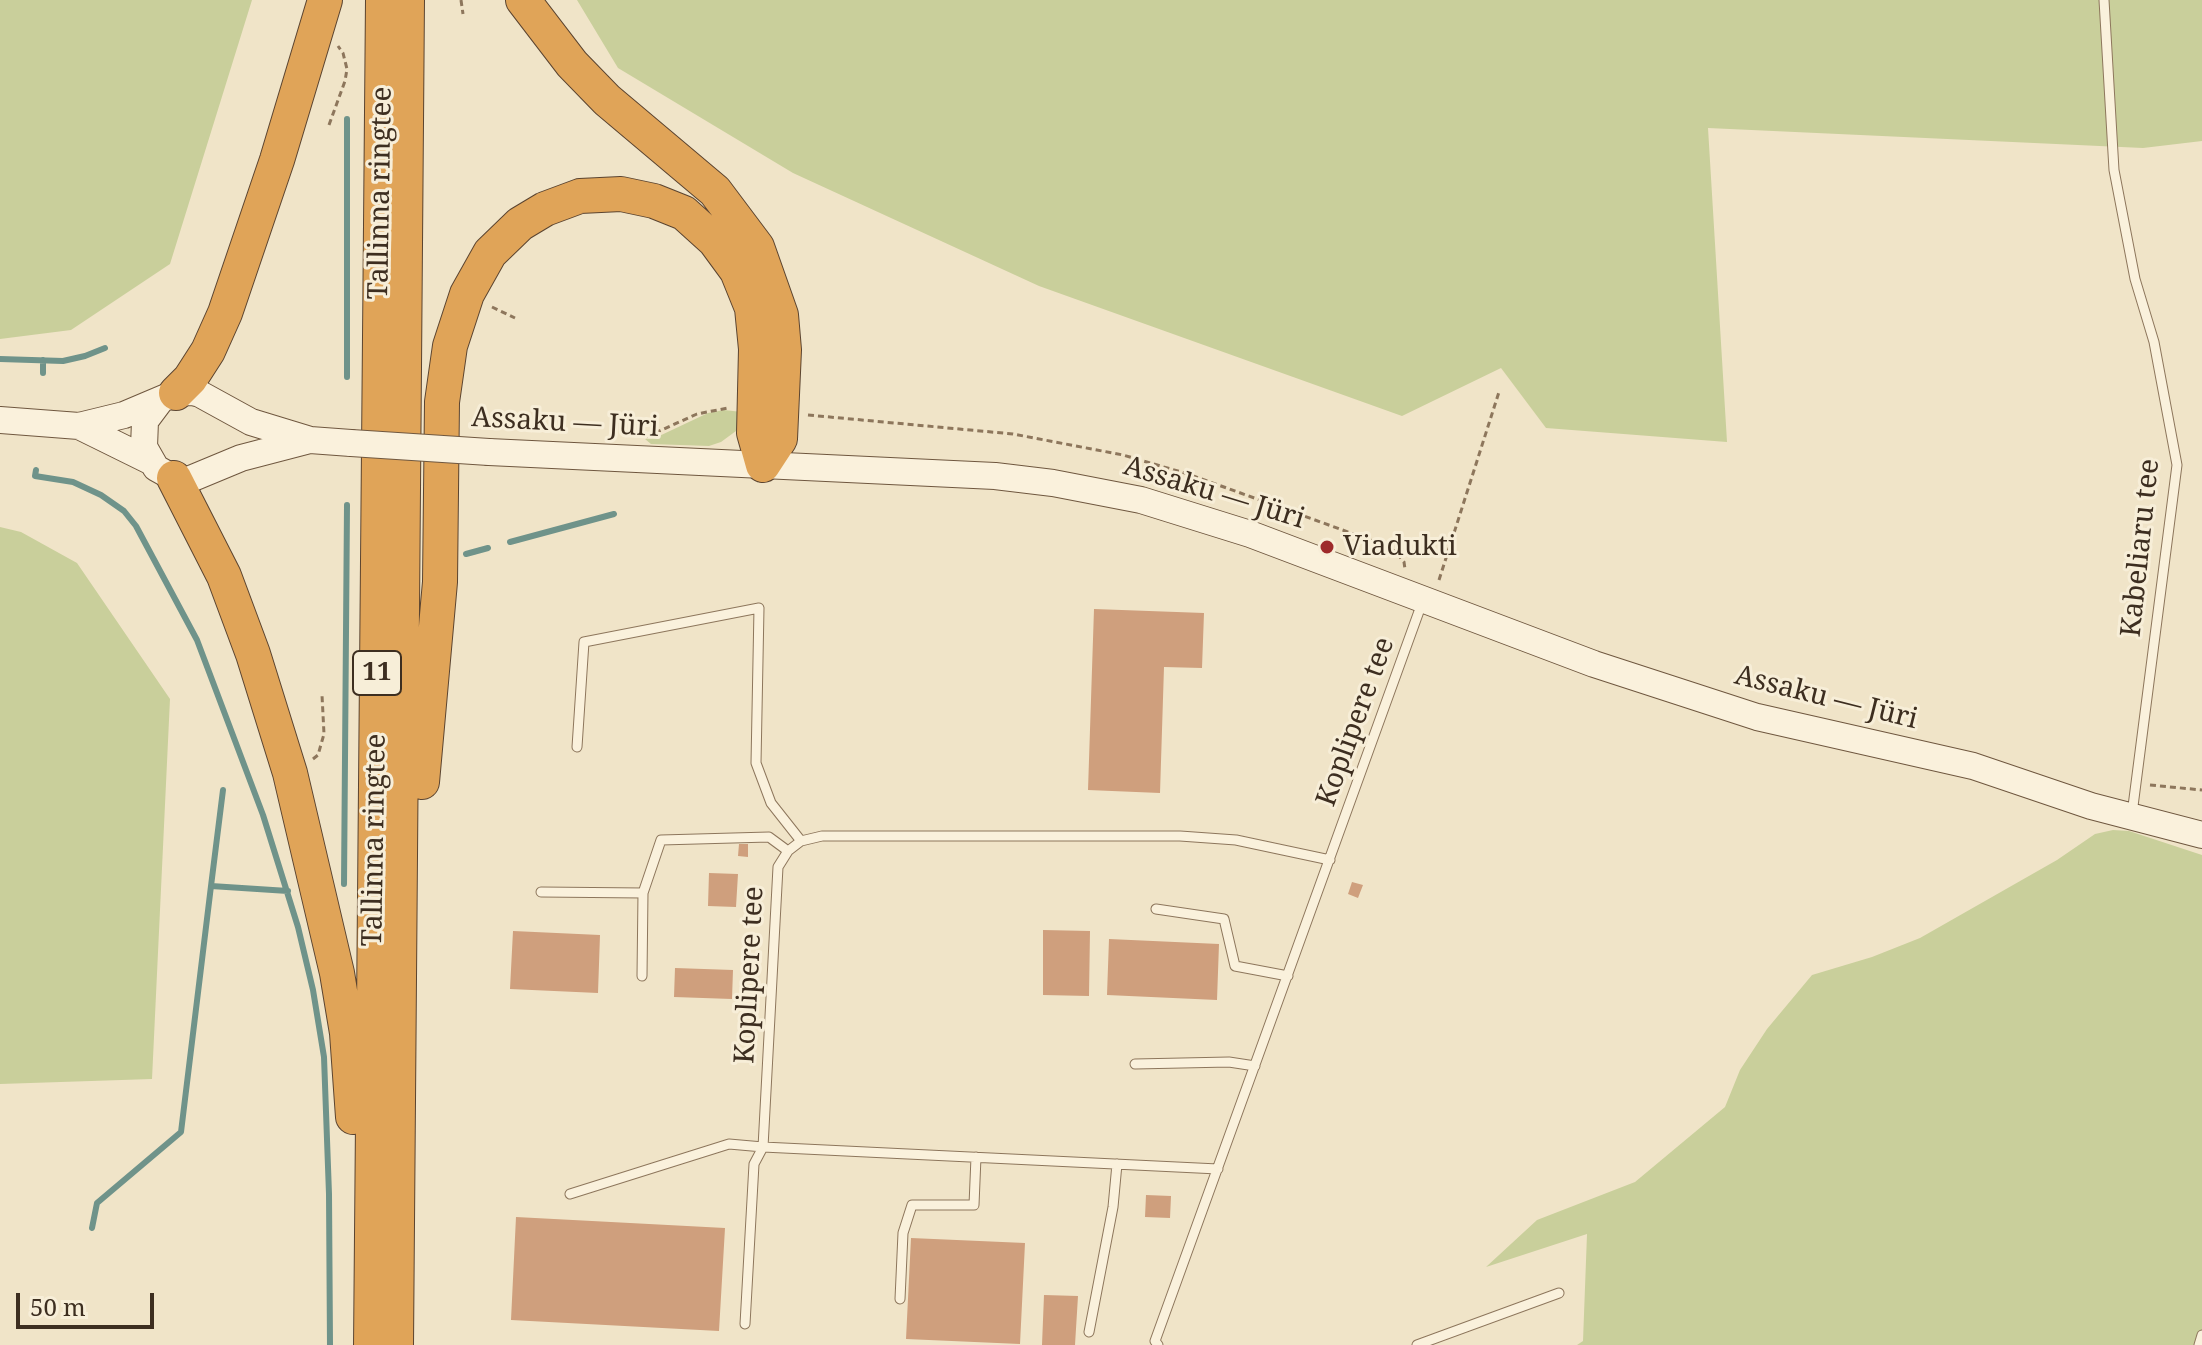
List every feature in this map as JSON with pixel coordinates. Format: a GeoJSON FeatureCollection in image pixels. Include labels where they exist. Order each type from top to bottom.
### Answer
{"type":"FeatureCollection","features":[{"type":"Feature","properties":{"kind":"highway","name":"Tallinna ringtee"},"geometry":{"type":"LineString","coordinates":[[383,0],[384,1287],[396,1345]]}},
{"type":"Feature","properties":{"kind":"highway","name":"Tallinna ringtee"},"geometry":{"type":"LineString","coordinates":[[371,1345],[384,1287],[399,1086],[407,0]]}},
{"type":"Feature","properties":{"kind":"highway"},"geometry":{"type":"LineString","coordinates":[[523,0],[572,64],[607,100],[715,191],[757,247],[771,279],[781,315],[784,350],[780,439],[763,465]]}},
{"type":"Feature","properties":{"kind":"highway"},"geometry":{"type":"LineString","coordinates":[[168,397],[190,379],[208,351],[225,313],[277,160],[321,13]]}},
{"type":"Feature","properties":{"kind":"highway"},"geometry":{"type":"LineString","coordinates":[[399,1086],[414,944],[422,771],[440,582],[442,402],[450,346],[467,294],[490,253],[520,224],[545,209],[580,196],[621,194],[654,201],[684,213],[715,241],[737,271],[752,308],[756,349],[754,433],[763,465]]}},
{"type":"Feature","properties":{"kind":"highway"},"geometry":{"type":"LineString","coordinates":[[162,470],[224,576],[253,654],[290,773],[337,973],[347,1033],[356,1162],[357,1345]]}},
{"type":"Feature","properties":{"kind":"street","name":"Assaku — Jüri"},"geometry":{"type":"LineString","coordinates":[[168,397],[200,394],[251,422],[310,440],[489,452],[995,476],[1053,483],[1141,500],[1250,534],[1594,664],[1757,717],[1973,766],[2091,806],[2202,835]]}},
{"type":"Feature","properties":{"kind":"street"},"geometry":{"type":"LineString","coordinates":[[0,420],[79,426],[124,415],[168,397]]}},
{"type":"Feature","properties":{"kind":"street"},"geometry":{"type":"LineString","coordinates":[[162,470],[144,447],[143,429],[149,413],[168,397]]}},
{"type":"Feature","properties":{"kind":"street"},"geometry":{"type":"LineString","coordinates":[[79,426],[162,470]]}},
{"type":"Feature","properties":{"kind":"street","name":"Assaku — Jüri"},"geometry":{"type":"LineString","coordinates":[[162,470],[188,480],[241,458],[310,440]]}},
{"type":"Feature","properties":{"kind":"lane","name":"Kabeliaru tee"},"geometry":{"type":"LineString","coordinates":[[2104,0],[2114,170],[2135,279],[2154,342],[2177,465],[2131,817]]}},
{"type":"Feature","properties":{"kind":"lane","name":"Koplipere tee"},"geometry":{"type":"LineString","coordinates":[[1157,1343],[1420,599]]}},
{"type":"Feature","properties":{"kind":"lane"},"geometry":{"type":"LineString","coordinates":[[577,747],[584,642],[759,608],[756,763],[771,803],[801,841],[822,836],[1180,836],[1236,840],[1330,860]]}},
{"type":"Feature","properties":{"kind":"lane"},"geometry":{"type":"LineString","coordinates":[[642,976],[643,893],[661,840],[769,837],[788,851]]}},
{"type":"Feature","properties":{"kind":"lane","name":"Koplipere tee"},"geometry":{"type":"LineString","coordinates":[[745,1324],[754,1164],[763,1147],[778,867],[788,851],[801,841]]}},
{"type":"Feature","properties":{"kind":"lane"},"geometry":{"type":"LineString","coordinates":[[541,892],[643,893]]}},
{"type":"Feature","properties":{"kind":"lane"},"geometry":{"type":"LineString","coordinates":[[1156,909],[1224,919],[1235,966],[1288,976]]}},
{"type":"Feature","properties":{"kind":"lane"},"geometry":{"type":"LineString","coordinates":[[1135,1064],[1229,1062],[1255,1066]]}},
{"type":"Feature","properties":{"kind":"lane"},"geometry":{"type":"LineString","coordinates":[[570,1194],[729,1144],[1218,1169]]}},
{"type":"Feature","properties":{"kind":"lane"},"geometry":{"type":"LineString","coordinates":[[900,1299],[903,1233],[912,1205],[974,1205],[976,1157]]}},
{"type":"Feature","properties":{"kind":"lane"},"geometry":{"type":"LineString","coordinates":[[1089,1332],[1113,1207],[1117,1164]]}},
{"type":"Feature","properties":{"kind":"lane"},"geometry":{"type":"LineString","coordinates":[[1417,1345],[1559,1293]]}},
{"type":"Feature","properties":{"kind":"lane"},"geometry":{"type":"LineString","coordinates":[[2199,1345],[2202,1335]]}},
{"type":"Feature","properties":{"kind":"path"},"geometry":{"type":"LineString","coordinates":[[461,0],[463,14]]}},
{"type":"Feature","properties":{"kind":"path"},"geometry":{"type":"LineString","coordinates":[[321,13],[343,53],[347,69],[329,125]]}},
{"type":"Feature","properties":{"kind":"path"},"geometry":{"type":"LineString","coordinates":[[1420,599],[1499,392]]}},
{"type":"Feature","properties":{"kind":"path"},"geometry":{"type":"LineString","coordinates":[[705,412],[736,408]]}},
{"type":"Feature","properties":{"kind":"path"},"geometry":{"type":"LineString","coordinates":[[824,416],[1013,434],[1070,443],[1188,474],[1396,552],[1404,562],[1420,599]]}},
{"type":"Feature","properties":{"kind":"path"},"geometry":{"type":"LineString","coordinates":[[290,773],[305,767],[318,755],[324,734],[322,695]]}},
{"type":"Feature","properties":{"kind":"path"},"geometry":{"type":"LineString","coordinates":[[2135,783],[2202,790]]}},
{"type":"Feature","properties":{"kind":"green space"},"geometry":{"type":"Polygon","coordinates":[[[0,0],[252,0],[170,264],[71,330],[0,339],[0,0]]]}},
{"type":"Feature","properties":{"kind":"green space"},"geometry":{"type":"Polygon","coordinates":[[[577,0],[2202,0],[2202,141],[2143,148],[1708,128],[1727,442],[1546,428],[1501,368],[1402,416],[1039,286],[793,173],[618,68],[577,0]]]}},
{"type":"Feature","properties":{"kind":"green space"},"geometry":{"type":"Polygon","coordinates":[[[724,410],[742,412],[742,419],[736,431],[721,442],[709,446],[651,444],[645,439],[655,438],[708,413],[724,410]]]}},
{"type":"Feature","properties":{"kind":"green space"},"geometry":{"type":"Polygon","coordinates":[[[0,527],[21,532],[77,563],[170,699],[152,1079],[0,1084],[0,527]]]}},
{"type":"Feature","properties":{"kind":"green space"},"geometry":{"type":"Polygon","coordinates":[[[2113,830],[2129,831],[2202,855],[2202,1335],[2199,1345],[1577,1345],[1583,1341],[1587,1234],[1486,1267],[1537,1220],[1635,1182],[1725,1107],[1740,1070],[1767,1029],[1812,975],[1872,957],[1920,938],[2057,860],[2095,834],[2113,830]]]}},
{"type":"Feature","properties":{"kind":"building"},"geometry":{"type":"Polygon","coordinates":[[[1094,609],[1204,613],[1202,668],[1164,667],[1160,793],[1088,790],[1094,609]]]}},
{"type":"Feature","properties":{"kind":"building"},"geometry":{"type":"Polygon","coordinates":[[[739,844],[748,844],[748,857],[738,856],[739,844]]]}},
{"type":"Feature","properties":{"kind":"building"},"geometry":{"type":"Polygon","coordinates":[[[709,873],[738,874],[736,907],[708,906],[709,873]]]}},
{"type":"Feature","properties":{"kind":"building"},"geometry":{"type":"Polygon","coordinates":[[[1352,882],[1363,885],[1358,898],[1348,894],[1352,882]]]}},
{"type":"Feature","properties":{"kind":"building"},"geometry":{"type":"Polygon","coordinates":[[[1043,930],[1090,931],[1089,996],[1043,995],[1043,930]]]}},
{"type":"Feature","properties":{"kind":"building"},"geometry":{"type":"Polygon","coordinates":[[[513,931],[600,935],[598,993],[510,989],[513,931]]]}},
{"type":"Feature","properties":{"kind":"building"},"geometry":{"type":"Polygon","coordinates":[[[1109,939],[1219,944],[1217,1000],[1107,995],[1109,939]]]}},
{"type":"Feature","properties":{"kind":"building"},"geometry":{"type":"Polygon","coordinates":[[[675,968],[733,970],[732,999],[674,997],[675,968]]]}},
{"type":"Feature","properties":{"kind":"building"},"geometry":{"type":"Polygon","coordinates":[[[1146,1195],[1171,1196],[1170,1218],[1145,1217],[1146,1195]]]}},
{"type":"Feature","properties":{"kind":"building"},"geometry":{"type":"Polygon","coordinates":[[[516,1217],[725,1228],[719,1331],[511,1320],[516,1217]]]}},
{"type":"Feature","properties":{"kind":"building"},"geometry":{"type":"Polygon","coordinates":[[[911,1238],[1025,1243],[1020,1344],[906,1339],[911,1238]]]}},
{"type":"Feature","properties":{"kind":"building"},"geometry":{"type":"Polygon","coordinates":[[[1044,1295],[1078,1296],[1075,1345],[1042,1345],[1044,1295]]]}},
{"type":"Feature","properties":{"kind":"waterway"},"geometry":{"type":"LineString","coordinates":[[347,119],[347,377]]}},
{"type":"Feature","properties":{"kind":"waterway"},"geometry":{"type":"LineString","coordinates":[[0,359],[63,361],[105,348]]}},
{"type":"Feature","properties":{"kind":"waterway"},"geometry":{"type":"LineString","coordinates":[[43,360],[43,373]]}},
{"type":"Feature","properties":{"kind":"waterway"},"geometry":{"type":"LineString","coordinates":[[36,470],[35,476],[73,482],[101,495],[124,511],[136,526],[197,640],[263,815],[298,927],[324,1057],[330,1345]]}},
{"type":"Feature","properties":{"kind":"waterway"},"geometry":{"type":"LineString","coordinates":[[344,884],[347,505]]}},
{"type":"Feature","properties":{"kind":"waterway"},"geometry":{"type":"LineString","coordinates":[[510,542],[614,514]]}},
{"type":"Feature","properties":{"kind":"waterway"},"geometry":{"type":"LineString","coordinates":[[466,554],[488,548]]}},
{"type":"Feature","properties":{"kind":"waterway"},"geometry":{"type":"LineString","coordinates":[[211,886],[223,790]]}},
{"type":"Feature","properties":{"kind":"waterway"},"geometry":{"type":"LineString","coordinates":[[92,1228],[97,1203],[181,1132],[211,886],[288,891]]}},
{"type":"Feature","properties":{"kind":"place","name":"Viadukti"},"geometry":{"type":"Point","coordinates":[1327,547]}}]}
